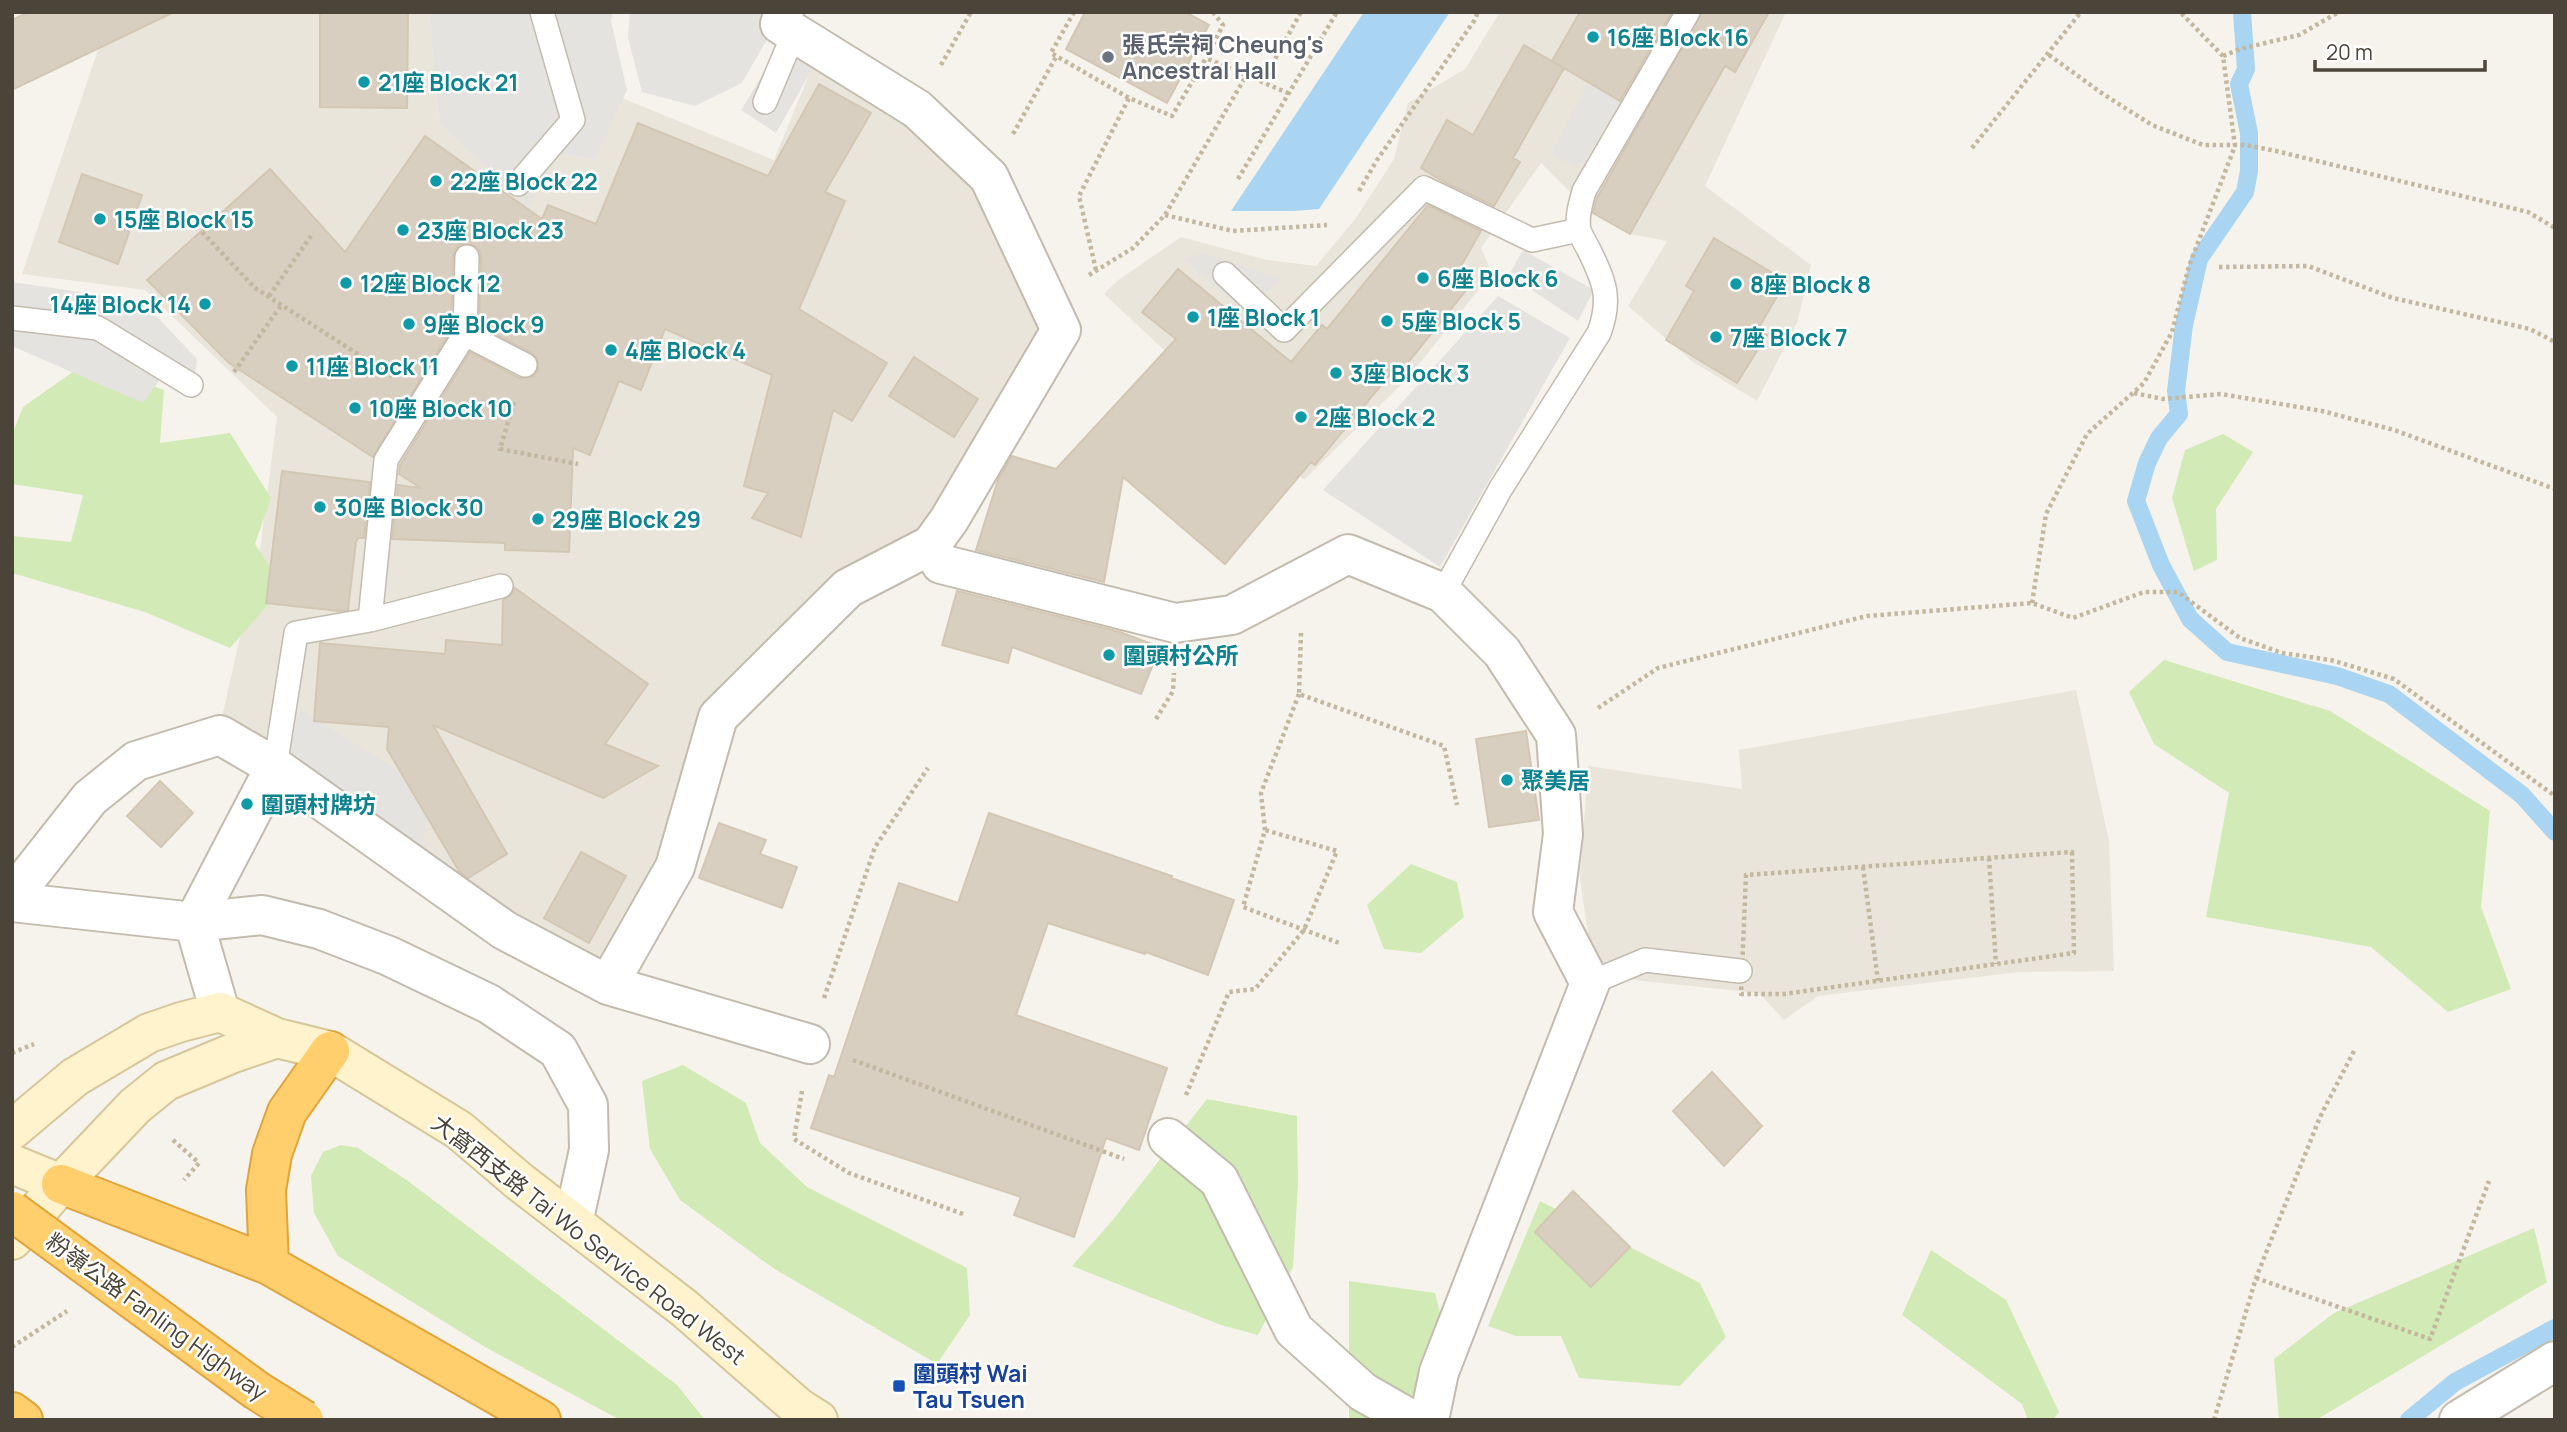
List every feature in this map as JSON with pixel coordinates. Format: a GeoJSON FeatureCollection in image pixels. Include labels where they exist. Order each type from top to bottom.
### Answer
{"type":"FeatureCollection","features":[{"type":"Feature","properties":{"kind":"highway"},"geometry":{"type":"LineString","coordinates":[[269,1265],[265,1190],[272,1154],[287,1112],[331,1051]]}},
{"type":"Feature","properties":{"kind":"highway"},"geometry":{"type":"LineString","coordinates":[[61,1184],[269,1265],[541,1420]]}},
{"type":"Feature","properties":{"kind":"highway","name":"粉嶺公路 Fanling Highway"},"geometry":{"type":"LineString","coordinates":[[12,1211],[256,1390],[304,1420]]}},
{"type":"Feature","properties":{"kind":"highway"},"geometry":{"type":"LineString","coordinates":[[12,1412],[23,1420]]}},
{"type":"Feature","properties":{"kind":"main road","name":"大窩西支路 Tai Wo Service Road West"},"geometry":{"type":"LineString","coordinates":[[220,1013],[276,1038],[331,1051],[459,1130],[573,1223],[684,1308],[799,1408],[818,1420]]}},
{"type":"Feature","properties":{"kind":"main road"},"geometry":{"type":"LineString","coordinates":[[12,1130],[75,1077],[149,1033],[180,1022],[220,1013]]}},
{"type":"Feature","properties":{"kind":"main road"},"geometry":{"type":"LineString","coordinates":[[12,1240],[135,1106],[166,1082],[276,1038]]}},
{"type":"Feature","properties":{"kind":"main road"},"geometry":{"type":"LineString","coordinates":[[12,1164],[61,1184]]}},
{"type":"Feature","properties":{"kind":"street"},"geometry":{"type":"LineString","coordinates":[[608,985],[675,867],[718,717],[848,588],[931,545],[949,520],[1061,331],[989,177],[918,109],[789,23]]}},
{"type":"Feature","properties":{"kind":"street"},"geometry":{"type":"LineString","coordinates":[[931,545],[942,564],[1175,623],[1232,615],[1348,554],[1443,593],[1502,652],[1556,735],[1563,834],[1553,912],[1590,983],[1439,1372],[1429,1420]]}},
{"type":"Feature","properties":{"kind":"street"},"geometry":{"type":"LineString","coordinates":[[12,897],[90,797],[136,761],[220,735],[275,767],[504,930],[608,985],[810,1044]]}},
{"type":"Feature","properties":{"kind":"street"},"geometry":{"type":"LineString","coordinates":[[220,1013],[194,922],[275,767]]}},
{"type":"Feature","properties":{"kind":"street"},"geometry":{"type":"LineString","coordinates":[[12,902],[194,922],[262,915],[319,929],[389,956],[489,1004],[558,1050],[588,1105],[589,1150],[573,1223]]}},
{"type":"Feature","properties":{"kind":"street"},"geometry":{"type":"LineString","coordinates":[[1168,1138],[1219,1180],[1294,1329],[1363,1392],[1412,1420]]}},
{"type":"Feature","properties":{"kind":"street"},"geometry":{"type":"LineString","coordinates":[[2459,1420],[2555,1361]]}},
{"type":"Feature","properties":{"kind":"lane"},"geometry":{"type":"LineString","coordinates":[[518,184],[573,120],[541,12]]}},
{"type":"Feature","properties":{"kind":"lane"},"geometry":{"type":"LineString","coordinates":[[1443,593],[1501,488],[1599,333],[1606,315],[1604,281],[1579,230],[1578,217],[1584,191],[1688,12]]}},
{"type":"Feature","properties":{"kind":"lane"},"geometry":{"type":"LineString","coordinates":[[765,102],[789,23]]}},
{"type":"Feature","properties":{"kind":"lane"},"geometry":{"type":"LineString","coordinates":[[1225,274],[1284,330],[1424,188],[1532,240],[1579,230]]}},
{"type":"Feature","properties":{"kind":"lane"},"geometry":{"type":"LineString","coordinates":[[370,620],[386,460],[465,334],[467,257]]}},
{"type":"Feature","properties":{"kind":"lane"},"geometry":{"type":"LineString","coordinates":[[12,318],[99,328],[191,385]]}},
{"type":"Feature","properties":{"kind":"lane"},"geometry":{"type":"LineString","coordinates":[[465,334],[525,365]]}},
{"type":"Feature","properties":{"kind":"lane"},"geometry":{"type":"LineString","coordinates":[[275,767],[296,633],[370,620],[501,586]]}},
{"type":"Feature","properties":{"kind":"lane"},"geometry":{"type":"LineString","coordinates":[[1590,983],[1645,960],[1740,971]]}},
{"type":"Feature","properties":{"kind":"path"},"geometry":{"type":"LineString","coordinates":[[918,109],[971,12]]}},
{"type":"Feature","properties":{"kind":"path"},"geometry":{"type":"LineString","coordinates":[[1074,12],[1051,53],[1129,98],[1172,116],[1223,25],[1213,12]]}},
{"type":"Feature","properties":{"kind":"path"},"geometry":{"type":"LineString","coordinates":[[1260,82],[1301,12]]}},
{"type":"Feature","properties":{"kind":"path"},"geometry":{"type":"LineString","coordinates":[[1238,179],[1337,12]]}},
{"type":"Feature","properties":{"kind":"path"},"geometry":{"type":"LineString","coordinates":[[1359,192],[1377,160],[1478,12]]}},
{"type":"Feature","properties":{"kind":"path"},"geometry":{"type":"LineString","coordinates":[[1972,148],[2081,12]]}},
{"type":"Feature","properties":{"kind":"path"},"geometry":{"type":"LineString","coordinates":[[2032,603],[2046,514],[2087,434],[2144,383],[2172,332],[2189,266],[2235,146],[2222,56],[2180,12]]}},
{"type":"Feature","properties":{"kind":"path"},"geometry":{"type":"LineString","coordinates":[[2222,56],[2299,34],[2339,12]]}},
{"type":"Feature","properties":{"kind":"path"},"geometry":{"type":"LineString","coordinates":[[2049,55],[2152,125],[2203,145],[2245,145],[2276,151],[2528,212],[2555,228]]}},
{"type":"Feature","properties":{"kind":"path"},"geometry":{"type":"LineString","coordinates":[[989,177],[1056,57]]}},
{"type":"Feature","properties":{"kind":"path"},"geometry":{"type":"LineString","coordinates":[[1206,58],[1288,93]]}},
{"type":"Feature","properties":{"kind":"path"},"geometry":{"type":"LineString","coordinates":[[1061,331],[1082,280],[1133,247],[1165,215],[1246,76]]}},
{"type":"Feature","properties":{"kind":"path"},"geometry":{"type":"LineString","coordinates":[[1096,270],[1079,196],[1129,98]]}},
{"type":"Feature","properties":{"kind":"path"},"geometry":{"type":"LineString","coordinates":[[1165,215],[1233,231],[1340,224]]}},
{"type":"Feature","properties":{"kind":"path"},"geometry":{"type":"LineString","coordinates":[[202,232],[255,288],[425,397]]}},
{"type":"Feature","properties":{"kind":"path"},"geometry":{"type":"LineString","coordinates":[[269,296],[311,236]]}},
{"type":"Feature","properties":{"kind":"path"},"geometry":{"type":"LineString","coordinates":[[2218,267],[2308,266],[2393,298],[2530,329],[2555,342]]}},
{"type":"Feature","properties":{"kind":"path"},"geometry":{"type":"LineString","coordinates":[[234,372],[282,304]]}},
{"type":"Feature","properties":{"kind":"path"},"geometry":{"type":"LineString","coordinates":[[525,365],[500,449],[578,464]]}},
{"type":"Feature","properties":{"kind":"path"},"geometry":{"type":"LineString","coordinates":[[2133,393],[2163,399],[2221,394],[2322,411],[2394,430],[2555,489]]}},
{"type":"Feature","properties":{"kind":"path"},"geometry":{"type":"LineString","coordinates":[[1289,585],[1301,632],[1299,694],[1261,793],[1265,830],[1243,907],[1342,944]]}},
{"type":"Feature","properties":{"kind":"path"},"geometry":{"type":"LineString","coordinates":[[1556,735],[1658,668],[1867,616],[2032,603],[2073,618],[2144,592],[2178,592],[2240,638],[2282,653],[2330,660],[2394,680],[2555,796]]}},
{"type":"Feature","properties":{"kind":"path"},"geometry":{"type":"LineString","coordinates":[[1299,694],[1444,746],[1457,805]]}},
{"type":"Feature","properties":{"kind":"path"},"geometry":{"type":"LineString","coordinates":[[810,1044],[1136,1163],[1168,1138],[1229,992],[1255,989],[1304,930],[1337,851],[1265,830]]}},
{"type":"Feature","properties":{"kind":"path"},"geometry":{"type":"LineString","coordinates":[[2072,852],[2074,953],[1784,994],[1741,993],[1746,875],[1989,858],[2072,852]]}},
{"type":"Feature","properties":{"kind":"path"},"geometry":{"type":"LineString","coordinates":[[1989,858],[1996,964]]}},
{"type":"Feature","properties":{"kind":"path"},"geometry":{"type":"LineString","coordinates":[[1863,867],[1878,981]]}},
{"type":"Feature","properties":{"kind":"path"},"geometry":{"type":"LineString","coordinates":[[12,1053],[37,1044]]}},
{"type":"Feature","properties":{"kind":"path"},"geometry":{"type":"LineString","coordinates":[[2214,1420],[2256,1278],[2320,1117],[2355,1049]]}},
{"type":"Feature","properties":{"kind":"path"},"geometry":{"type":"LineString","coordinates":[[2256,1278],[2430,1339],[2489,1181]]}},
{"type":"Feature","properties":{"kind":"shaded area"},"geometry":{"type":"Polygon","coordinates":[[[80,12],[429,12],[439,124],[529,206],[557,153],[595,160],[622,98],[774,160],[813,65],[907,123],[975,188],[1042,330],[919,532],[703,708],[660,861],[602,963],[513,916],[222,717],[261,543],[277,417],[145,290],[22,274],[100,44],[80,12]]]}},
{"type":"Feature","properties":{"kind":"shaded area"},"geometry":{"type":"Polygon","coordinates":[[[429,12],[613,12],[611,21],[627,90],[595,160],[557,153],[529,207],[439,124],[429,12]]]}},
{"type":"Feature","properties":{"kind":"shaded area"},"geometry":{"type":"Polygon","coordinates":[[[630,12],[766,12],[774,27],[742,83],[695,106],[642,92],[628,38],[630,12]]]}},
{"type":"Feature","properties":{"kind":"shaded area"},"geometry":{"type":"Polygon","coordinates":[[[1500,12],[1786,12],[1705,186],[1811,265],[1797,323],[1757,401],[1693,362],[1628,306],[1667,241],[1630,234],[1589,211],[1541,163],[1481,248],[1492,273],[1408,378],[1304,480],[1104,294],[1117,281],[1181,237],[1267,260],[1316,266],[1356,218],[1394,159],[1408,103],[1465,69],[1500,12]]]}},
{"type":"Feature","properties":{"kind":"shaded area"},"geometry":{"type":"Polygon","coordinates":[[[779,48],[814,66],[776,133],[741,110],[779,48]]]}},
{"type":"Feature","properties":{"kind":"shaded area"},"geometry":{"type":"Polygon","coordinates":[[[1588,83],[1624,98],[1580,168],[1550,155],[1588,83]]]}},
{"type":"Feature","properties":{"kind":"shaded area"},"geometry":{"type":"Polygon","coordinates":[[[1523,250],[1594,290],[1578,321],[1509,275],[1523,250]]]}},
{"type":"Feature","properties":{"kind":"shaded area"},"geometry":{"type":"Polygon","coordinates":[[[1201,253],[1283,278],[1246,313],[1183,259],[1201,253]]]}},
{"type":"Feature","properties":{"kind":"shaded area"},"geometry":{"type":"Polygon","coordinates":[[[12,282],[142,301],[197,359],[192,395],[161,378],[143,403],[12,346],[12,282]]]}},
{"type":"Feature","properties":{"kind":"shaded area"},"geometry":{"type":"Polygon","coordinates":[[[1498,296],[1570,338],[1440,567],[1323,490],[1498,296]]]}},
{"type":"Feature","properties":{"kind":"shaded area"},"geometry":{"type":"Polygon","coordinates":[[[2076,690],[2109,841],[2114,971],[2019,972],[1818,996],[1784,1020],[1759,993],[1594,976],[1580,878],[1588,766],[1742,789],[1739,750],[2076,690]]]}},
{"type":"Feature","properties":{"kind":"shaded area"},"geometry":{"type":"Polygon","coordinates":[[[300,709],[406,775],[428,808],[422,849],[288,753],[300,709]]]}},
{"type":"Feature","properties":{"kind":"green space"},"geometry":{"type":"Polygon","coordinates":[[[87,362],[164,390],[160,443],[230,433],[271,498],[255,544],[269,566],[268,605],[230,648],[145,612],[12,573],[12,536],[71,542],[83,495],[12,484],[12,435],[23,407],[87,362]]]}},
{"type":"Feature","properties":{"kind":"green space"},"geometry":{"type":"Polygon","coordinates":[[[2223,434],[2253,452],[2216,509],[2217,560],[2194,571],[2172,498],[2185,450],[2223,434]]]}},
{"type":"Feature","properties":{"kind":"green space"},"geometry":{"type":"Polygon","coordinates":[[[2164,660],[2330,711],[2490,811],[2481,907],[2511,989],[2448,1012],[2371,947],[2206,917],[2229,793],[2154,744],[2129,692],[2164,660]]]}},
{"type":"Feature","properties":{"kind":"green space"},"geometry":{"type":"Polygon","coordinates":[[[1411,864],[1457,882],[1464,917],[1421,953],[1384,949],[1367,905],[1411,864]]]}},
{"type":"Feature","properties":{"kind":"green space"},"geometry":{"type":"Polygon","coordinates":[[[683,1065],[746,1103],[760,1143],[807,1187],[967,1268],[970,1315],[937,1364],[773,1268],[680,1200],[650,1149],[642,1081],[683,1065]]]}},
{"type":"Feature","properties":{"kind":"green space"},"geometry":{"type":"Polygon","coordinates":[[[1207,1099],[1297,1116],[1298,1184],[1293,1267],[1258,1335],[1221,1325],[1072,1266],[1112,1221],[1207,1099]]]}},
{"type":"Feature","properties":{"kind":"green space"},"geometry":{"type":"Polygon","coordinates":[[[341,1145],[358,1148],[408,1181],[677,1385],[705,1420],[620,1420],[485,1347],[338,1256],[314,1213],[311,1176],[323,1152],[341,1145]]]}},
{"type":"Feature","properties":{"kind":"green space"},"geometry":{"type":"Polygon","coordinates":[[[1540,1201],[1700,1283],[1726,1337],[1680,1386],[1579,1378],[1561,1336],[1516,1336],[1488,1326],[1540,1201]]]}},
{"type":"Feature","properties":{"kind":"green space"},"geometry":{"type":"Polygon","coordinates":[[[2534,1228],[2547,1282],[2316,1420],[2279,1420],[2274,1359],[2334,1313],[2534,1228]]]}},
{"type":"Feature","properties":{"kind":"green space"},"geometry":{"type":"Polygon","coordinates":[[[1931,1250],[2006,1300],[2059,1412],[2053,1420],[2028,1420],[2022,1404],[1902,1315],[1931,1250]]]}},
{"type":"Feature","properties":{"kind":"green space"},"geometry":{"type":"Polygon","coordinates":[[[1349,1281],[1435,1293],[1457,1380],[1426,1420],[1349,1420],[1349,1281]]]}},
{"type":"Feature","properties":{"kind":"water"},"geometry":{"type":"Polygon","coordinates":[[[1364,12],[1450,12],[1319,209],[1231,211],[1364,12]]]}},
{"type":"Feature","properties":{"kind":"building"},"geometry":{"type":"Polygon","coordinates":[[[29,12],[174,12],[12,90],[12,20],[29,12]]]}},
{"type":"Feature","properties":{"kind":"building"},"geometry":{"type":"Polygon","coordinates":[[[320,12],[408,12],[407,108],[320,107],[320,12]]]}},
{"type":"Feature","properties":{"kind":"building","name":"張氏宗祠 Cheung's Ancestral Hall"},"geometry":{"type":"Polygon","coordinates":[[[1085,12],[1185,12],[1209,25],[1167,103],[1066,49],[1085,12]]]}},
{"type":"Feature","properties":{"kind":"building"},"geometry":{"type":"Polygon","coordinates":[[[1580,12],[1672,12],[1620,101],[1552,61],[1580,12]]]}},
{"type":"Feature","properties":{"kind":"building"},"geometry":{"type":"Polygon","coordinates":[[[1702,12],[1769,12],[1735,72],[1725,66],[1630,234],[1593,213],[1597,198],[1702,12]]]}},
{"type":"Feature","properties":{"kind":"building"},"geometry":{"type":"Polygon","coordinates":[[[1524,45],[1564,68],[1513,158],[1520,162],[1494,206],[1421,168],[1447,120],[1473,135],[1524,45]]]}},
{"type":"Feature","properties":{"kind":"building"},"geometry":{"type":"Polygon","coordinates":[[[819,84],[871,113],[825,192],[845,201],[799,309],[887,363],[852,421],[833,410],[801,537],[752,518],[768,493],[744,486],[772,375],[665,329],[641,390],[619,381],[590,455],[573,448],[569,552],[505,550],[505,543],[392,539],[398,485],[421,488],[399,474],[400,465],[470,352],[519,378],[532,377],[538,371],[537,358],[532,353],[479,326],[481,257],[474,245],[461,244],[455,249],[453,256],[451,330],[373,457],[229,363],[147,280],[270,169],[345,252],[425,136],[542,219],[548,205],[596,224],[638,123],[768,176],[819,84]]]}},
{"type":"Feature","properties":{"kind":"building","name":"15座 Block 15"},"geometry":{"type":"Polygon","coordinates":[[[82,174],[142,195],[118,264],[59,242],[82,174]]]}},
{"type":"Feature","properties":{"kind":"building"},"geometry":{"type":"Polygon","coordinates":[[[1428,205],[1481,231],[1458,271],[1472,283],[1402,370],[1397,366],[1315,465],[1311,462],[1225,564],[1123,477],[1104,582],[976,550],[998,480],[1012,456],[1056,469],[1176,339],[1142,312],[1178,269],[1291,362],[1322,325],[1327,329],[1428,205]]]}},
{"type":"Feature","properties":{"kind":"building"},"geometry":{"type":"Polygon","coordinates":[[[1714,238],[1786,281],[1758,329],[1767,335],[1737,383],[1666,340],[1694,291],[1686,286],[1714,238]]]}},
{"type":"Feature","properties":{"kind":"building"},"geometry":{"type":"Polygon","coordinates":[[[914,357],[978,399],[954,437],[889,396],[914,357]]]}},
{"type":"Feature","properties":{"kind":"building"},"geometry":{"type":"Polygon","coordinates":[[[282,471],[370,482],[364,538],[358,538],[356,542],[348,610],[266,603],[282,471]]]}},
{"type":"Feature","properties":{"kind":"building"},"geometry":{"type":"Polygon","coordinates":[[[515,588],[648,684],[605,744],[658,766],[603,798],[433,725],[507,854],[468,878],[459,871],[387,749],[389,727],[314,721],[320,643],[445,654],[446,640],[502,645],[503,600],[511,595],[515,588]]]}},
{"type":"Feature","properties":{"kind":"building"},"geometry":{"type":"Polygon","coordinates":[[[957,591],[1120,632],[1160,647],[1141,694],[1012,647],[1008,663],[942,645],[957,591]]]}},
{"type":"Feature","properties":{"kind":"building","name":"聚美居"},"geometry":{"type":"Polygon","coordinates":[[[1526,731],[1539,820],[1489,827],[1476,739],[1526,731]]]}},
{"type":"Feature","properties":{"kind":"building"},"geometry":{"type":"Polygon","coordinates":[[[160,781],[193,813],[161,847],[127,816],[160,781]]]}},
{"type":"Feature","properties":{"kind":"building"},"geometry":{"type":"Polygon","coordinates":[[[989,813],[1234,900],[1208,975],[1146,952],[1145,954],[1048,923],[1016,1015],[1167,1068],[1139,1150],[1106,1138],[1074,1237],[1014,1215],[1021,1197],[811,1128],[829,1075],[834,1077],[899,883],[958,903],[989,813]]]}},
{"type":"Feature","properties":{"kind":"building"},"geometry":{"type":"Polygon","coordinates":[[[719,823],[766,840],[760,854],[797,867],[782,908],[699,878],[719,823]]]}},
{"type":"Feature","properties":{"kind":"building"},"geometry":{"type":"Polygon","coordinates":[[[581,852],[626,876],[589,943],[544,918],[581,852]]]}},
{"type":"Feature","properties":{"kind":"building"},"geometry":{"type":"Polygon","coordinates":[[[1712,1072],[1762,1126],[1724,1166],[1673,1111],[1712,1072]]]}},
{"type":"Feature","properties":{"kind":"building"},"geometry":{"type":"Polygon","coordinates":[[[1573,1191],[1630,1247],[1591,1287],[1535,1232],[1573,1191]]]}},
{"type":"Feature","properties":{"kind":"waterway"},"geometry":{"type":"LineString","coordinates":[[2242,12],[2246,69],[2239,84],[2249,133],[2249,171],[2245,192],[2199,259],[2184,325],[2176,391],[2179,414],[2159,438],[2147,463],[2136,501],[2161,565],[2190,619],[2227,652],[2337,676],[2389,694],[2522,795],[2555,832]]}},
{"type":"Feature","properties":{"kind":"waterway"},"geometry":{"type":"LineString","coordinates":[[2409,1420],[2455,1382],[2555,1328]]}},
{"type":"Feature","properties":{"kind":"place","name":"16座 Block 16"},"geometry":{"type":"Point","coordinates":[1593,37]}},
{"type":"Feature","properties":{"kind":"place","name":"張氏宗祠 Cheung's Ancestral Hall"},"geometry":{"type":"Point","coordinates":[1108,57]}},
{"type":"Feature","properties":{"kind":"place","name":"21座 Block 21"},"geometry":{"type":"Point","coordinates":[364,82]}},
{"type":"Feature","properties":{"kind":"place","name":"22座 Block 22"},"geometry":{"type":"Point","coordinates":[436,181]}},
{"type":"Feature","properties":{"kind":"place","name":"15座 Block 15"},"geometry":{"type":"Point","coordinates":[100,219]}},
{"type":"Feature","properties":{"kind":"place","name":"23座 Block 23"},"geometry":{"type":"Point","coordinates":[403,230]}},
{"type":"Feature","properties":{"kind":"place","name":"6座 Block 6"},"geometry":{"type":"Point","coordinates":[1423,278]}},
{"type":"Feature","properties":{"kind":"place","name":"12座 Block 12"},"geometry":{"type":"Point","coordinates":[346,283]}},
{"type":"Feature","properties":{"kind":"place","name":"8座 Block 8"},"geometry":{"type":"Point","coordinates":[1736,284]}},
{"type":"Feature","properties":{"kind":"place","name":"14座 Block 14"},"geometry":{"type":"Point","coordinates":[205,304]}},
{"type":"Feature","properties":{"kind":"place","name":"1座 Block 1"},"geometry":{"type":"Point","coordinates":[1193,317]}},
{"type":"Feature","properties":{"kind":"place","name":"5座 Block 5"},"geometry":{"type":"Point","coordinates":[1387,321]}},
{"type":"Feature","properties":{"kind":"place","name":"9座 Block 9"},"geometry":{"type":"Point","coordinates":[409,324]}},
{"type":"Feature","properties":{"kind":"place","name":"7座 Block 7"},"geometry":{"type":"Point","coordinates":[1716,337]}},
{"type":"Feature","properties":{"kind":"place","name":"4座 Block 4"},"geometry":{"type":"Point","coordinates":[611,350]}},
{"type":"Feature","properties":{"kind":"place","name":"11座 Block 11"},"geometry":{"type":"Point","coordinates":[292,366]}},
{"type":"Feature","properties":{"kind":"place","name":"3座 Block 3"},"geometry":{"type":"Point","coordinates":[1336,373]}},
{"type":"Feature","properties":{"kind":"place","name":"10座 Block 10"},"geometry":{"type":"Point","coordinates":[355,408]}},
{"type":"Feature","properties":{"kind":"place","name":"2座 Block 2"},"geometry":{"type":"Point","coordinates":[1301,417]}},
{"type":"Feature","properties":{"kind":"place","name":"30座 Block 30"},"geometry":{"type":"Point","coordinates":[320,507]}},
{"type":"Feature","properties":{"kind":"place","name":"29座 Block 29"},"geometry":{"type":"Point","coordinates":[538,519]}},
{"type":"Feature","properties":{"kind":"place","name":"圍頭村公所"},"geometry":{"type":"Point","coordinates":[1109,655]}},
{"type":"Feature","properties":{"kind":"place","name":"聚美居"},"geometry":{"type":"Point","coordinates":[1507,780]}},
{"type":"Feature","properties":{"kind":"place","name":"圍頭村牌坊"},"geometry":{"type":"Point","coordinates":[247,804]}},
{"type":"Feature","properties":{"kind":"place","name":"圍頭村 Wai Tau Tsuen"},"geometry":{"type":"Point","coordinates":[899,1386]}}]}
